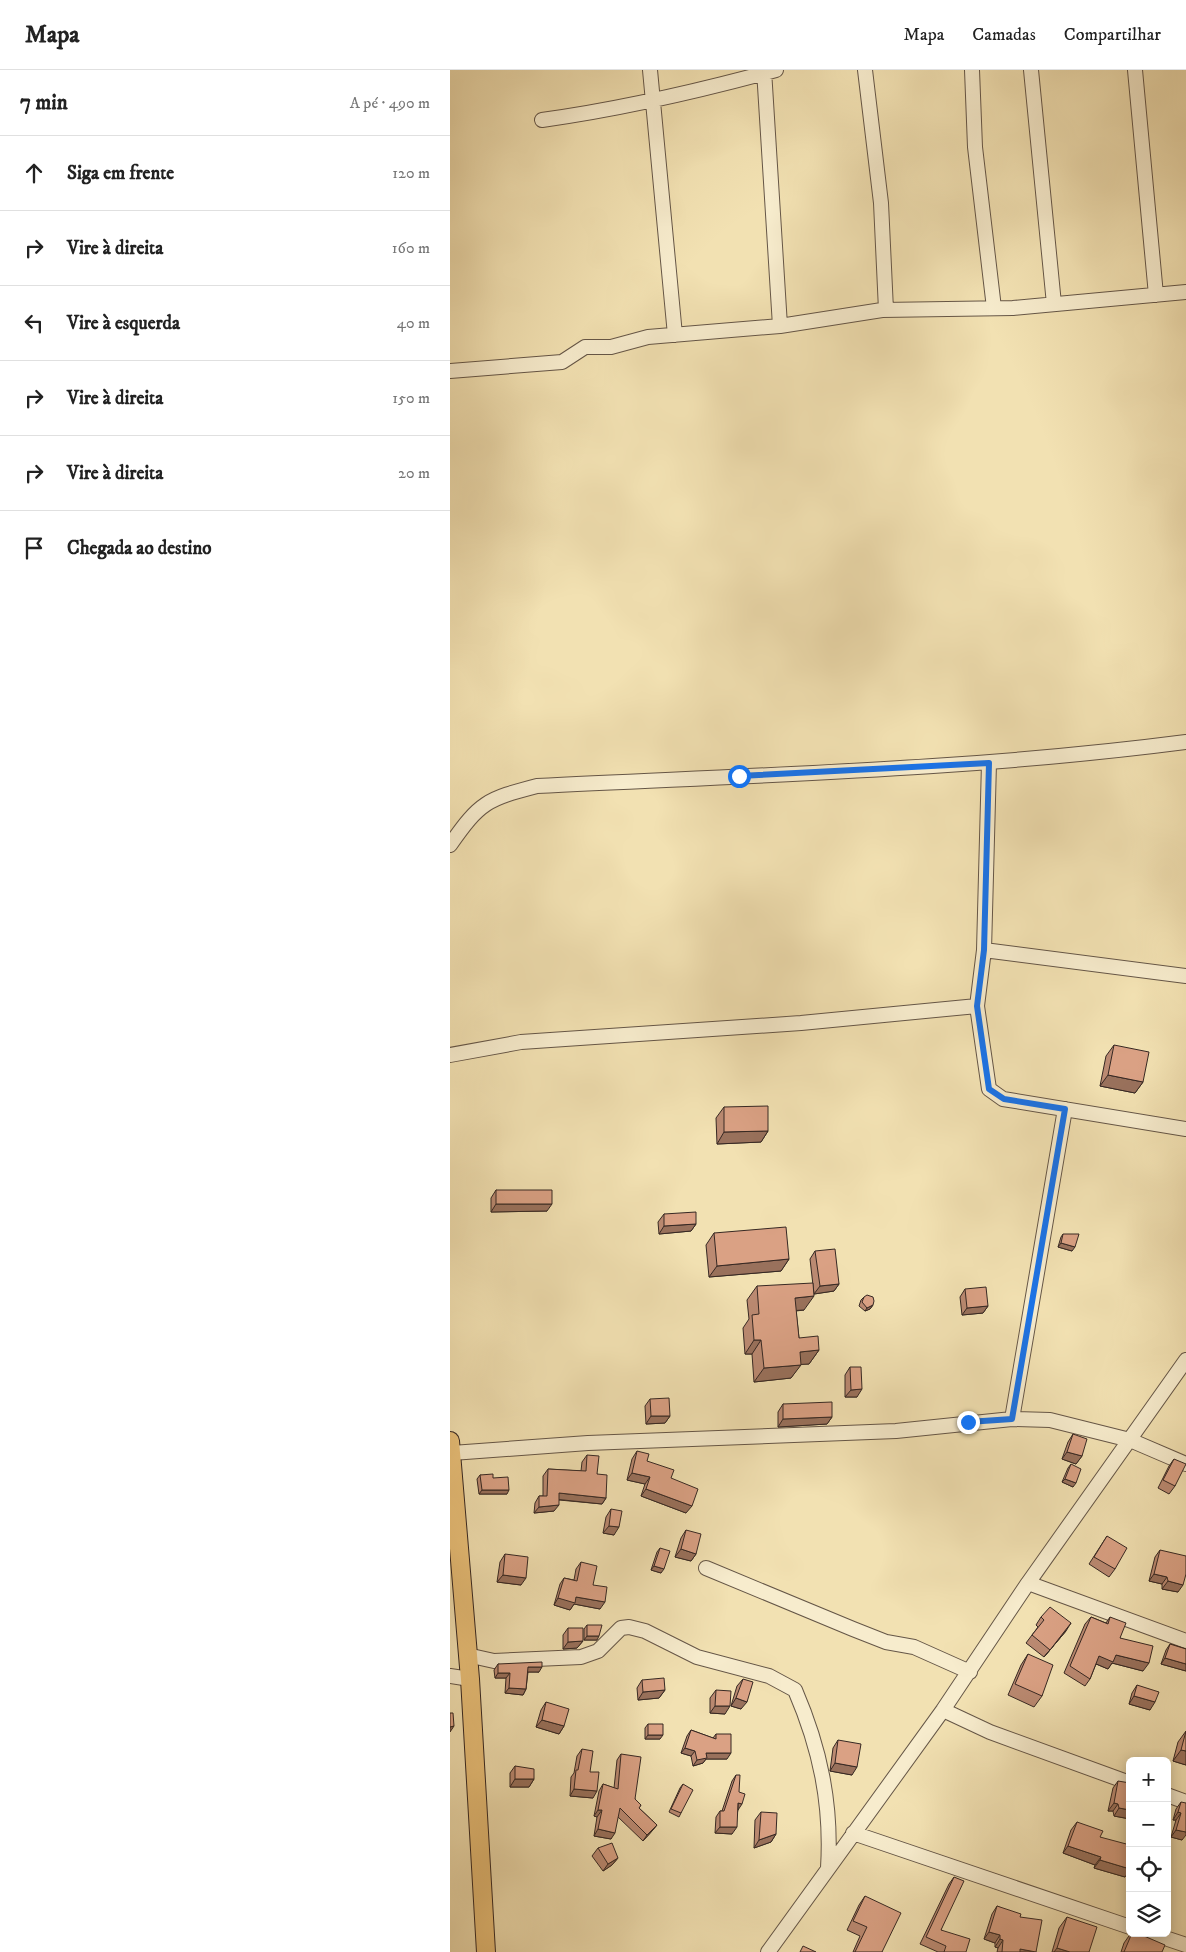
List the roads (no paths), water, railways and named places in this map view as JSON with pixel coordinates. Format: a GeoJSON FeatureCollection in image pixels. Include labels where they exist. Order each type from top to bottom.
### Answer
{"type":"FeatureCollection","features":[{"type":"Feature","properties":{"kind":"main road"},"geometry":{"type":"LineString","coordinates":[[451,1447],[470,1679],[486,1952]]}},
{"type":"Feature","properties":{"kind":"street"},"geometry":{"type":"LineString","coordinates":[[650,70],[675,335]]}},
{"type":"Feature","properties":{"kind":"street"},"geometry":{"type":"LineString","coordinates":[[865,70],[881,203],[886,310]]}},
{"type":"Feature","properties":{"kind":"street"},"geometry":{"type":"LineString","coordinates":[[972,70],[975,147],[994,308]]}},
{"type":"Feature","properties":{"kind":"street"},"geometry":{"type":"LineString","coordinates":[[1031,70],[1054,304]]}},
{"type":"Feature","properties":{"kind":"street"},"geometry":{"type":"LineString","coordinates":[[1135,70],[1156,294]]}},
{"type":"Feature","properties":{"kind":"street"},"geometry":{"type":"LineString","coordinates":[[542,120],[703,90],[768,71],[780,326]]}},
{"type":"Feature","properties":{"kind":"street"},"geometry":{"type":"LineString","coordinates":[[450,371],[562,362],[585,347],[611,347],[648,337],[780,326],[886,310],[1013,308],[1186,292]]}},
{"type":"Feature","properties":{"kind":"street"},"geometry":{"type":"LineString","coordinates":[[450,845],[477,810],[497,796],[537,786],[989,763],[1082,756],[1186,742]]}},
{"type":"Feature","properties":{"kind":"street"},"geometry":{"type":"LineString","coordinates":[[989,763],[984,950],[977,1006],[989,1089],[1004,1099],[1186,1129]]}},
{"type":"Feature","properties":{"kind":"street"},"geometry":{"type":"LineString","coordinates":[[984,950],[1186,976]]}},
{"type":"Feature","properties":{"kind":"street"},"geometry":{"type":"LineString","coordinates":[[450,1055],[521,1042],[801,1023],[977,1006]]}},
{"type":"Feature","properties":{"kind":"street"},"geometry":{"type":"LineString","coordinates":[[1012,1419],[1065,1109]]}},
{"type":"Feature","properties":{"kind":"street"},"geometry":{"type":"LineString","coordinates":[[768,1952],[970,1672],[1028,1583],[1186,1360]]}},
{"type":"Feature","properties":{"kind":"street"},"geometry":{"type":"LineString","coordinates":[[451,1447],[896,1431],[1012,1419],[1050,1420],[1130,1440],[1186,1464]]}},
{"type":"Feature","properties":{"kind":"street"},"geometry":{"type":"LineString","coordinates":[[706,1568],[886,1642],[914,1647],[970,1672]]}},
{"type":"Feature","properties":{"kind":"street"},"geometry":{"type":"LineString","coordinates":[[1028,1583],[1186,1641]]}},
{"type":"Feature","properties":{"kind":"street"},"geometry":{"type":"LineString","coordinates":[[467,1655],[494,1661],[582,1658],[598,1651],[621,1628],[629,1627],[645,1632],[696,1657],[769,1676],[795,1690],[818,1752],[830,1835],[828,1869]]}},
{"type":"Feature","properties":{"kind":"street"},"geometry":{"type":"LineString","coordinates":[[450,1676],[470,1679]]}},
{"type":"Feature","properties":{"kind":"street"},"geometry":{"type":"LineString","coordinates":[[943,1710],[990,1732],[1126,1782]]}},
{"type":"Feature","properties":{"kind":"street"},"geometry":{"type":"LineString","coordinates":[[1171,1797],[1186,1802]]}},
{"type":"Feature","properties":{"kind":"street"},"geometry":{"type":"LineString","coordinates":[[853,1833],[1126,1925]]}},
{"type":"Feature","properties":{"kind":"street"},"geometry":{"type":"LineString","coordinates":[[1161,1937],[1186,1946]]}}]}
